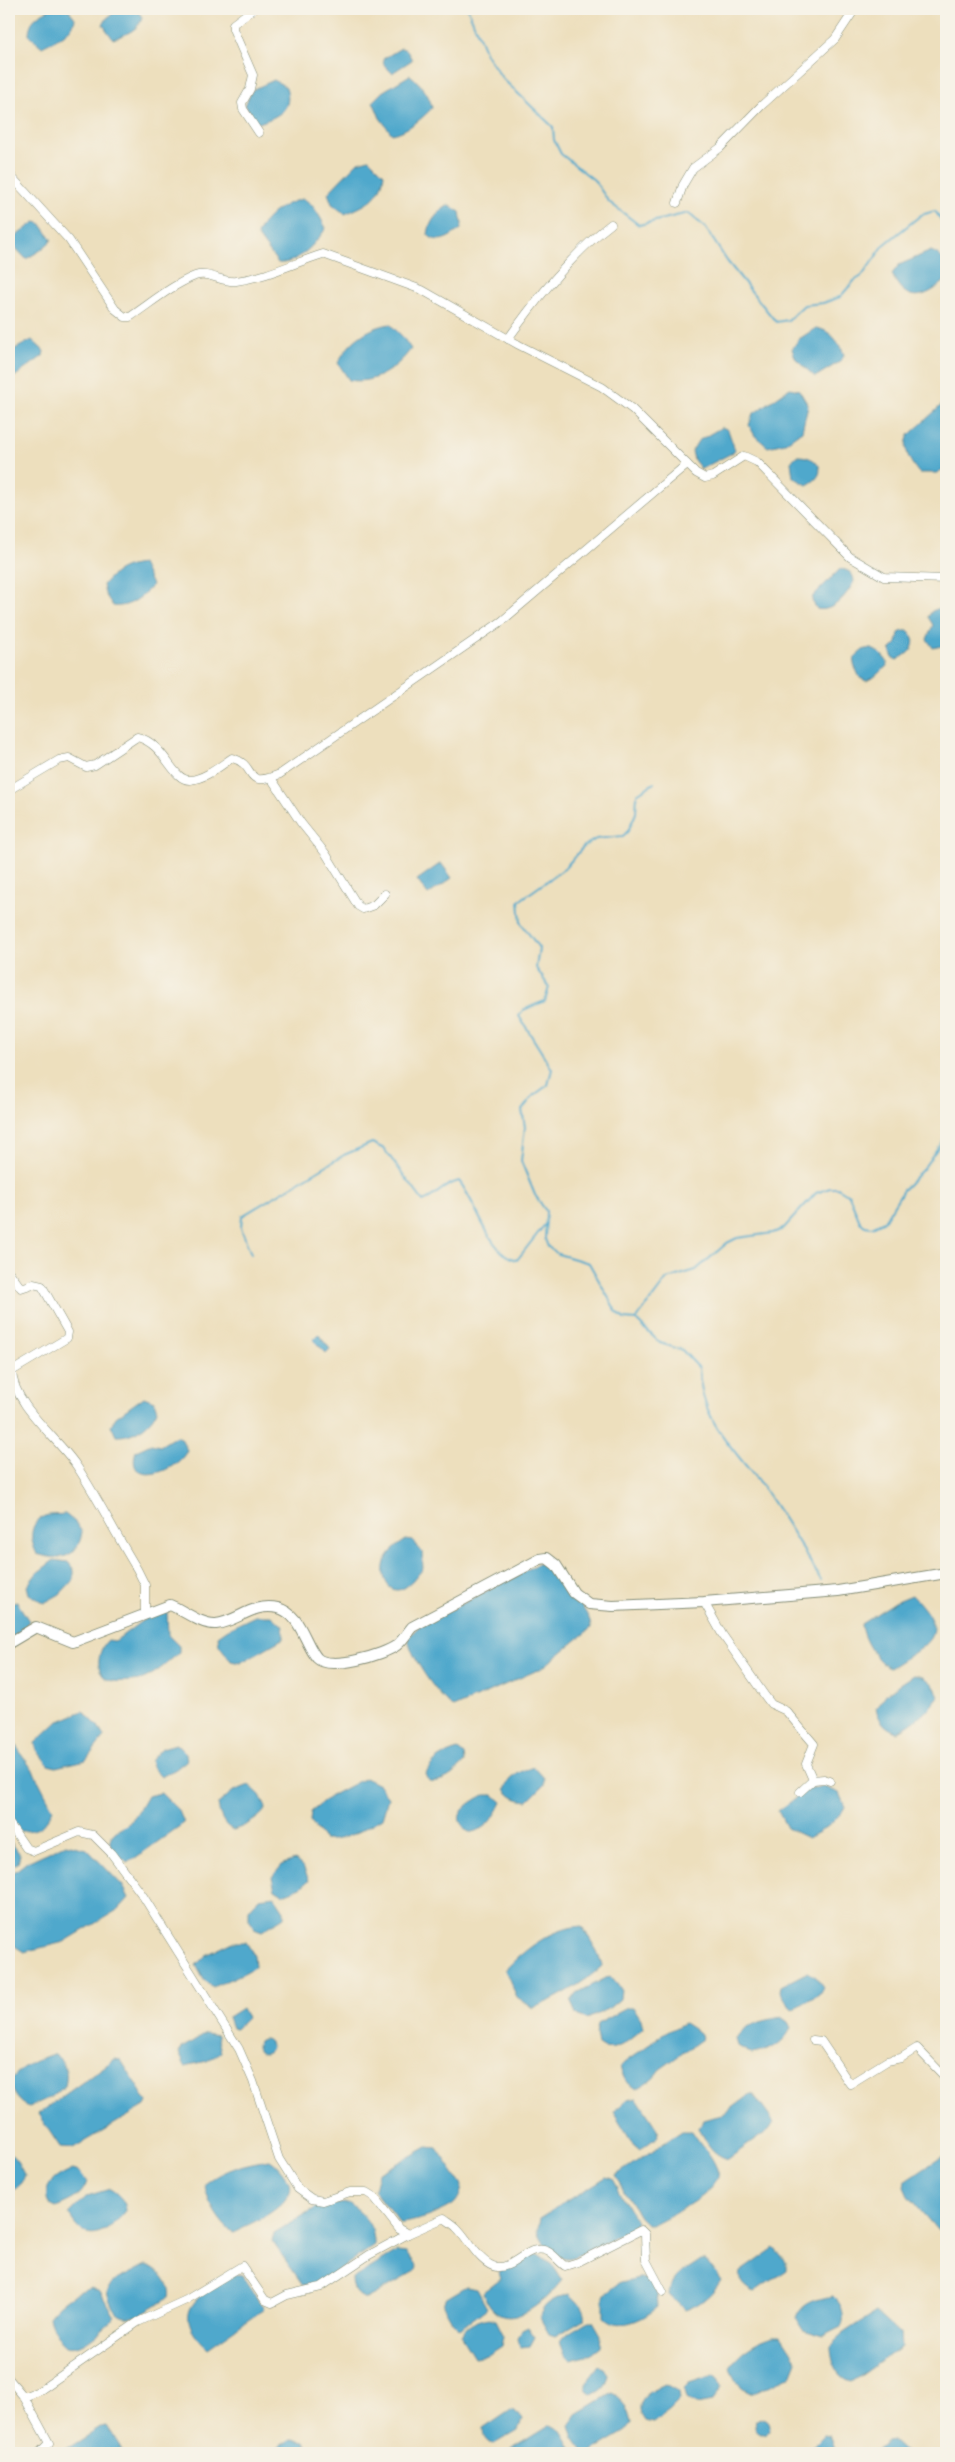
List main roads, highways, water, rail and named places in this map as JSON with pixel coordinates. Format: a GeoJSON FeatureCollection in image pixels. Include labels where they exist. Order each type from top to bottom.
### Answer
{"type":"FeatureCollection","features":[{"type":"Feature","properties":{"kind":"main road"},"geometry":{"type":"LineString","coordinates":[[9,1643],[36,1627],[73,1642],[170,1605],[204,1622],[216,1624],[267,1607],[279,1608],[287,1612],[299,1626],[318,1659],[325,1664],[337,1664],[397,1645],[412,1627],[540,1559],[547,1558],[556,1565],[574,1593],[589,1604],[612,1606],[704,1602],[838,1591],[946,1573]]}},
{"type":"Feature","properties":{"kind":"water"},"geometry":{"type":"Polygon","coordinates":[[[50,9],[68,9],[75,18],[74,23],[68,32],[42,47],[29,35],[29,30],[35,19],[50,9]]]}},
{"type":"Feature","properties":{"kind":"water"},"geometry":{"type":"Polygon","coordinates":[[[119,9],[136,9],[142,17],[141,22],[135,29],[113,39],[103,25],[107,18],[119,9]]]}},
{"type":"Feature","properties":{"kind":"water"},"geometry":{"type":"Polygon","coordinates":[[[401,48],[407,50],[412,60],[392,73],[384,65],[383,59],[401,48]]]}},
{"type":"Feature","properties":{"kind":"water"},"geometry":{"type":"Polygon","coordinates":[[[410,75],[424,90],[432,108],[414,124],[392,134],[380,118],[373,101],[382,92],[410,75]]]}},
{"type":"Feature","properties":{"kind":"water"},"geometry":{"type":"Polygon","coordinates":[[[274,80],[286,87],[288,101],[286,107],[273,118],[259,123],[255,121],[245,105],[252,90],[274,80]]]}},
{"type":"Feature","properties":{"kind":"water"},"geometry":{"type":"Polygon","coordinates":[[[369,159],[384,174],[380,190],[366,204],[345,214],[332,204],[328,193],[358,162],[369,159]]]}},
{"type":"Feature","properties":{"kind":"water"},"geometry":{"type":"Polygon","coordinates":[[[303,199],[313,207],[326,228],[317,240],[299,257],[285,263],[278,263],[257,235],[269,216],[289,203],[303,199]]]}},
{"type":"Feature","properties":{"kind":"water"},"geometry":{"type":"Polygon","coordinates":[[[449,205],[460,212],[461,229],[445,239],[436,240],[428,235],[432,221],[449,205]]]}},
{"type":"Feature","properties":{"kind":"water"},"geometry":{"type":"Polygon","coordinates":[[[35,222],[40,223],[52,240],[41,250],[26,259],[13,245],[12,239],[35,222]]]}},
{"type":"Feature","properties":{"kind":"water"},"geometry":{"type":"Polygon","coordinates":[[[931,251],[940,256],[944,262],[946,280],[923,295],[909,294],[897,284],[892,274],[899,265],[931,251]]]}},
{"type":"Feature","properties":{"kind":"water"},"geometry":{"type":"Polygon","coordinates":[[[390,324],[411,349],[399,363],[376,377],[358,381],[349,380],[338,363],[342,355],[353,342],[366,332],[390,324]]]}},
{"type":"Feature","properties":{"kind":"water"},"geometry":{"type":"Polygon","coordinates":[[[816,328],[830,334],[844,355],[841,361],[815,377],[796,359],[792,349],[799,339],[816,328]]]}},
{"type":"Feature","properties":{"kind":"water"},"geometry":{"type":"Polygon","coordinates":[[[32,340],[44,351],[43,356],[14,377],[9,375],[9,352],[32,340]]]}},
{"type":"Feature","properties":{"kind":"water"},"geometry":{"type":"Polygon","coordinates":[[[790,388],[799,390],[808,405],[802,431],[785,443],[768,447],[755,436],[749,425],[753,414],[790,388]]]}},
{"type":"Feature","properties":{"kind":"water"},"geometry":{"type":"Polygon","coordinates":[[[946,401],[946,468],[937,473],[919,473],[908,455],[907,440],[909,435],[946,401]]]}},
{"type":"Feature","properties":{"kind":"water"},"geometry":{"type":"Polygon","coordinates":[[[722,427],[728,430],[735,450],[701,469],[694,460],[692,451],[698,441],[722,427]]]}},
{"type":"Feature","properties":{"kind":"water"},"geometry":{"type":"Polygon","coordinates":[[[796,456],[810,458],[819,466],[818,475],[807,485],[793,477],[791,462],[796,456]]]}},
{"type":"Feature","properties":{"kind":"water"},"geometry":{"type":"Polygon","coordinates":[[[142,564],[152,585],[135,601],[125,605],[113,606],[105,594],[103,585],[120,570],[142,564]]]}},
{"type":"Feature","properties":{"kind":"water"},"geometry":{"type":"Polygon","coordinates":[[[840,569],[852,574],[854,581],[844,597],[834,605],[829,608],[817,609],[812,601],[813,596],[840,569]]]}},
{"type":"Feature","properties":{"kind":"water"},"geometry":{"type":"Polygon","coordinates":[[[940,608],[946,610],[946,645],[933,648],[927,639],[933,625],[928,617],[932,611],[940,608]]]}},
{"type":"Feature","properties":{"kind":"water"},"geometry":{"type":"Polygon","coordinates":[[[909,631],[914,640],[912,648],[897,660],[893,658],[890,650],[897,643],[899,633],[909,631]]]}},
{"type":"Feature","properties":{"kind":"water"},"geometry":{"type":"Polygon","coordinates":[[[870,648],[880,653],[887,661],[887,666],[873,678],[866,681],[860,678],[854,665],[855,657],[863,650],[870,648]]]}},
{"type":"Feature","properties":{"kind":"water"},"geometry":{"type":"Polygon","coordinates":[[[441,863],[452,878],[428,895],[417,880],[441,863]]]}},
{"type":"Feature","properties":{"kind":"water"},"geometry":{"type":"Polygon","coordinates":[[[319,1334],[330,1349],[326,1353],[313,1340],[319,1334]]]}},
{"type":"Feature","properties":{"kind":"water"},"geometry":{"type":"Polygon","coordinates":[[[144,1397],[154,1401],[157,1410],[150,1421],[135,1432],[116,1436],[111,1425],[116,1417],[144,1397]]]}},
{"type":"Feature","properties":{"kind":"water"},"geometry":{"type":"Polygon","coordinates":[[[176,1436],[181,1438],[187,1450],[182,1458],[174,1465],[154,1473],[144,1473],[138,1470],[134,1463],[136,1451],[151,1444],[160,1446],[176,1436]]]}},
{"type":"Feature","properties":{"kind":"water"},"geometry":{"type":"Polygon","coordinates":[[[65,1514],[75,1522],[82,1532],[76,1548],[72,1553],[60,1557],[37,1554],[32,1538],[33,1528],[36,1523],[45,1516],[65,1514]]]}},
{"type":"Feature","properties":{"kind":"water"},"geometry":{"type":"Polygon","coordinates":[[[406,1540],[413,1541],[422,1552],[423,1569],[409,1584],[396,1590],[391,1588],[385,1580],[385,1562],[389,1555],[406,1540]]]}},
{"type":"Feature","properties":{"kind":"water"},"geometry":{"type":"Polygon","coordinates":[[[54,1560],[68,1562],[74,1570],[74,1579],[60,1594],[44,1603],[29,1594],[27,1586],[37,1573],[54,1560]]]}},
{"type":"Feature","properties":{"kind":"water"},"geometry":{"type":"Polygon","coordinates":[[[540,1563],[548,1565],[574,1595],[586,1613],[591,1628],[542,1668],[453,1708],[426,1676],[415,1657],[408,1638],[418,1627],[540,1563]]]}},
{"type":"Feature","properties":{"kind":"water"},"geometry":{"type":"Polygon","coordinates":[[[912,1595],[931,1620],[933,1630],[930,1638],[924,1645],[890,1668],[880,1661],[871,1650],[864,1636],[861,1624],[895,1602],[912,1595]]]}},
{"type":"Feature","properties":{"kind":"water"},"geometry":{"type":"Polygon","coordinates":[[[17,1602],[29,1621],[22,1631],[9,1639],[9,1604],[17,1602]]]}},
{"type":"Feature","properties":{"kind":"water"},"geometry":{"type":"Polygon","coordinates":[[[163,1610],[167,1612],[168,1635],[179,1646],[179,1653],[156,1672],[140,1680],[113,1681],[102,1675],[99,1657],[101,1650],[108,1640],[115,1641],[147,1617],[163,1610]]]}},
{"type":"Feature","properties":{"kind":"water"},"geometry":{"type":"Polygon","coordinates":[[[255,1616],[272,1616],[283,1626],[284,1638],[240,1663],[231,1661],[219,1645],[218,1636],[255,1616]]]}},
{"type":"Feature","properties":{"kind":"water"},"geometry":{"type":"Polygon","coordinates":[[[914,1675],[930,1681],[939,1696],[921,1716],[897,1732],[883,1723],[876,1708],[887,1693],[914,1675]]]}},
{"type":"Feature","properties":{"kind":"water"},"geometry":{"type":"Polygon","coordinates":[[[83,1711],[98,1726],[104,1737],[86,1760],[56,1767],[48,1765],[37,1750],[35,1743],[57,1722],[83,1711]]]}},
{"type":"Feature","properties":{"kind":"water"},"geometry":{"type":"Polygon","coordinates":[[[9,1742],[14,1743],[34,1772],[53,1809],[44,1824],[36,1829],[20,1831],[9,1816],[9,1742]]]}},
{"type":"Feature","properties":{"kind":"water"},"geometry":{"type":"Polygon","coordinates":[[[176,1744],[186,1754],[187,1760],[176,1769],[161,1777],[152,1767],[150,1761],[162,1748],[176,1744]]]}},
{"type":"Feature","properties":{"kind":"water"},"geometry":{"type":"Polygon","coordinates":[[[458,1750],[464,1755],[465,1762],[445,1779],[429,1781],[426,1774],[435,1761],[448,1753],[458,1750]]]}},
{"type":"Feature","properties":{"kind":"water"},"geometry":{"type":"Polygon","coordinates":[[[534,1767],[544,1778],[544,1785],[528,1801],[510,1795],[505,1789],[510,1780],[521,1772],[534,1767]]]}},
{"type":"Feature","properties":{"kind":"water"},"geometry":{"type":"Polygon","coordinates":[[[365,1778],[379,1785],[388,1798],[382,1818],[347,1837],[324,1840],[310,1821],[311,1812],[331,1796],[365,1778]]]}},
{"type":"Feature","properties":{"kind":"water"},"geometry":{"type":"Polygon","coordinates":[[[249,1785],[260,1795],[266,1808],[252,1822],[233,1830],[222,1819],[218,1804],[232,1792],[249,1785]]]}},
{"type":"Feature","properties":{"kind":"water"},"geometry":{"type":"Polygon","coordinates":[[[823,1786],[839,1793],[845,1807],[833,1822],[808,1838],[787,1828],[778,1811],[807,1790],[823,1786]]]}},
{"type":"Feature","properties":{"kind":"water"},"geometry":{"type":"Polygon","coordinates":[[[161,1793],[179,1811],[184,1823],[128,1863],[113,1850],[110,1842],[111,1837],[133,1819],[147,1796],[161,1793]]]}},
{"type":"Feature","properties":{"kind":"water"},"geometry":{"type":"Polygon","coordinates":[[[484,1795],[494,1795],[502,1802],[487,1824],[482,1828],[469,1832],[460,1821],[461,1812],[484,1795]]]}},
{"type":"Feature","properties":{"kind":"water"},"geometry":{"type":"Polygon","coordinates":[[[9,1840],[20,1854],[18,1863],[9,1867],[9,1840]]]}},
{"type":"Feature","properties":{"kind":"water"},"geometry":{"type":"Polygon","coordinates":[[[66,1844],[87,1849],[123,1886],[129,1898],[119,1909],[64,1942],[24,1952],[16,1947],[9,1937],[9,1876],[27,1862],[66,1844]]]}},
{"type":"Feature","properties":{"kind":"water"},"geometry":{"type":"Polygon","coordinates":[[[295,1860],[303,1867],[309,1880],[301,1887],[283,1894],[275,1889],[272,1877],[283,1864],[295,1860]]]}},
{"type":"Feature","properties":{"kind":"water"},"geometry":{"type":"Polygon","coordinates":[[[274,1896],[284,1911],[284,1917],[262,1931],[254,1928],[249,1919],[249,1910],[259,1898],[274,1896]]]}},
{"type":"Feature","properties":{"kind":"water"},"geometry":{"type":"Polygon","coordinates":[[[582,1926],[597,1951],[602,1966],[570,1990],[533,2008],[517,1997],[505,1970],[530,1947],[550,1935],[582,1926]]]}},
{"type":"Feature","properties":{"kind":"water"},"geometry":{"type":"Polygon","coordinates":[[[233,1942],[246,1942],[254,1955],[255,1966],[213,1987],[204,1980],[196,1965],[206,1955],[233,1942]]]}},
{"type":"Feature","properties":{"kind":"water"},"geometry":{"type":"Polygon","coordinates":[[[808,1972],[816,1977],[823,1987],[819,1994],[792,2010],[780,1991],[781,1986],[808,1972]]]}},
{"type":"Feature","properties":{"kind":"water"},"geometry":{"type":"Polygon","coordinates":[[[610,1976],[621,1989],[620,1999],[608,2009],[587,2019],[576,2015],[571,2001],[577,1993],[610,1976]]]}},
{"type":"Feature","properties":{"kind":"water"},"geometry":{"type":"Polygon","coordinates":[[[242,2008],[247,2018],[236,2029],[232,2028],[228,2017],[242,2008]]]}},
{"type":"Feature","properties":{"kind":"water"},"geometry":{"type":"Polygon","coordinates":[[[627,2008],[634,2008],[641,2019],[643,2028],[622,2045],[610,2049],[598,2045],[596,2034],[598,2024],[627,2008]]]}},
{"type":"Feature","properties":{"kind":"water"},"geometry":{"type":"Polygon","coordinates":[[[781,2017],[788,2022],[791,2028],[780,2043],[764,2051],[752,2054],[738,2046],[736,2039],[744,2029],[781,2017]]]}},
{"type":"Feature","properties":{"kind":"water"},"geometry":{"type":"Polygon","coordinates":[[[684,2023],[701,2034],[702,2039],[636,2089],[627,2082],[620,2066],[662,2035],[684,2023]]]}},
{"type":"Feature","properties":{"kind":"water"},"geometry":{"type":"Polygon","coordinates":[[[206,2033],[217,2035],[221,2052],[207,2061],[185,2066],[179,2053],[182,2048],[206,2033]]]}},
{"type":"Feature","properties":{"kind":"water"},"geometry":{"type":"Polygon","coordinates":[[[264,2039],[269,2041],[271,2046],[269,2051],[264,2053],[259,2051],[257,2046],[259,2041],[264,2039]]]}},
{"type":"Feature","properties":{"kind":"water"},"geometry":{"type":"Polygon","coordinates":[[[53,2054],[61,2060],[65,2067],[65,2086],[51,2097],[29,2107],[17,2097],[10,2083],[23,2069],[35,2061],[53,2054]]]}},
{"type":"Feature","properties":{"kind":"water"},"geometry":{"type":"Polygon","coordinates":[[[115,2059],[121,2060],[147,2102],[145,2106],[73,2148],[60,2147],[38,2114],[115,2059]]]}},
{"type":"Feature","properties":{"kind":"water"},"geometry":{"type":"Polygon","coordinates":[[[749,2095],[754,2095],[774,2123],[769,2130],[728,2159],[722,2157],[713,2151],[699,2127],[703,2120],[722,2115],[749,2095]]]}},
{"type":"Feature","properties":{"kind":"water"},"geometry":{"type":"Polygon","coordinates":[[[637,2098],[657,2129],[658,2136],[640,2150],[633,2144],[613,2112],[627,2100],[637,2098]]]}},
{"type":"Feature","properties":{"kind":"water"},"geometry":{"type":"Polygon","coordinates":[[[682,2131],[692,2131],[713,2160],[717,2170],[717,2178],[704,2194],[693,2202],[652,2225],[648,2225],[640,2217],[615,2176],[682,2131]]]}},
{"type":"Feature","properties":{"kind":"water"},"geometry":{"type":"Polygon","coordinates":[[[427,2147],[437,2148],[462,2185],[460,2194],[455,2203],[444,2210],[420,2219],[400,2223],[374,2190],[378,2174],[427,2147]]]}},
{"type":"Feature","properties":{"kind":"water"},"geometry":{"type":"Polygon","coordinates":[[[9,2152],[17,2161],[25,2176],[22,2183],[9,2194],[9,2152]]]}},
{"type":"Feature","properties":{"kind":"water"},"geometry":{"type":"Polygon","coordinates":[[[946,2154],[946,2228],[938,2231],[908,2196],[904,2187],[905,2182],[946,2154]]]}},
{"type":"Feature","properties":{"kind":"water"},"geometry":{"type":"Polygon","coordinates":[[[270,2160],[277,2165],[286,2177],[290,2186],[288,2195],[273,2211],[233,2232],[223,2224],[214,2211],[205,2184],[220,2174],[236,2168],[270,2160]]]}},
{"type":"Feature","properties":{"kind":"water"},"geometry":{"type":"Polygon","coordinates":[[[73,2169],[79,2171],[87,2182],[85,2187],[75,2198],[66,2203],[56,2207],[48,2203],[47,2191],[49,2186],[56,2178],[73,2169]]]}},
{"type":"Feature","properties":{"kind":"water"},"geometry":{"type":"Polygon","coordinates":[[[606,2177],[612,2179],[637,2223],[615,2237],[575,2256],[564,2258],[554,2253],[541,2239],[539,2234],[540,2218],[606,2177]]]}},
{"type":"Feature","properties":{"kind":"water"},"geometry":{"type":"Polygon","coordinates":[[[110,2189],[121,2198],[125,2204],[126,2211],[104,2230],[89,2234],[82,2231],[69,2214],[87,2196],[110,2189]]]}},
{"type":"Feature","properties":{"kind":"water"},"geometry":{"type":"Polygon","coordinates":[[[348,2203],[364,2216],[373,2232],[374,2246],[318,2284],[303,2285],[272,2241],[274,2233],[319,2206],[348,2203]]]}},
{"type":"Feature","properties":{"kind":"water"},"geometry":{"type":"Polygon","coordinates":[[[774,2248],[786,2262],[786,2270],[754,2292],[751,2291],[741,2281],[740,2272],[774,2248]]]}},
{"type":"Feature","properties":{"kind":"water"},"geometry":{"type":"Polygon","coordinates":[[[397,2252],[407,2253],[417,2266],[416,2271],[366,2299],[358,2294],[354,2289],[352,2279],[397,2252]]]}},
{"type":"Feature","properties":{"kind":"water"},"geometry":{"type":"Polygon","coordinates":[[[538,2254],[552,2264],[562,2280],[554,2290],[533,2308],[510,2317],[499,2315],[490,2307],[483,2292],[501,2278],[499,2272],[501,2270],[530,2255],[538,2254]]]}},
{"type":"Feature","properties":{"kind":"water"},"geometry":{"type":"Polygon","coordinates":[[[701,2260],[706,2260],[721,2280],[706,2298],[685,2310],[669,2295],[670,2289],[672,2283],[680,2274],[701,2260]]]}},
{"type":"Feature","properties":{"kind":"water"},"geometry":{"type":"Polygon","coordinates":[[[146,2265],[156,2269],[164,2277],[168,2287],[169,2298],[140,2314],[124,2317],[117,2313],[111,2305],[107,2291],[113,2282],[146,2265]]]}},
{"type":"Feature","properties":{"kind":"water"},"geometry":{"type":"Polygon","coordinates":[[[233,2274],[242,2275],[264,2309],[208,2348],[196,2335],[190,2323],[189,2313],[200,2297],[233,2274]]]}},
{"type":"Feature","properties":{"kind":"water"},"geometry":{"type":"Polygon","coordinates":[[[639,2278],[649,2279],[657,2294],[658,2307],[646,2316],[624,2324],[610,2321],[604,2317],[604,2295],[621,2282],[639,2278]]]}},
{"type":"Feature","properties":{"kind":"water"},"geometry":{"type":"Polygon","coordinates":[[[467,2286],[476,2288],[487,2308],[460,2329],[452,2321],[443,2305],[445,2299],[467,2286]]]}},
{"type":"Feature","properties":{"kind":"water"},"geometry":{"type":"Polygon","coordinates":[[[91,2287],[100,2291],[114,2317],[111,2322],[92,2338],[78,2346],[71,2347],[64,2344],[59,2338],[50,2322],[49,2316],[68,2298],[91,2287]]]}},
{"type":"Feature","properties":{"kind":"water"},"geometry":{"type":"Polygon","coordinates":[[[570,2294],[582,2309],[584,2319],[555,2336],[549,2334],[540,2318],[541,2313],[555,2299],[570,2294]]]}},
{"type":"Feature","properties":{"kind":"water"},"geometry":{"type":"Polygon","coordinates":[[[833,2296],[842,2310],[842,2327],[824,2336],[803,2330],[796,2319],[798,2313],[811,2302],[833,2296]]]}},
{"type":"Feature","properties":{"kind":"water"},"geometry":{"type":"Polygon","coordinates":[[[876,2312],[900,2334],[901,2347],[852,2382],[838,2373],[831,2357],[830,2346],[843,2334],[876,2312]]]}},
{"type":"Feature","properties":{"kind":"water"},"geometry":{"type":"Polygon","coordinates":[[[489,2318],[496,2320],[504,2336],[502,2346],[488,2355],[474,2357],[461,2336],[472,2324],[489,2318]]]}},
{"type":"Feature","properties":{"kind":"water"},"geometry":{"type":"Polygon","coordinates":[[[588,2321],[593,2321],[601,2335],[600,2346],[587,2356],[570,2360],[565,2354],[560,2341],[565,2335],[588,2321]]]}},
{"type":"Feature","properties":{"kind":"water"},"geometry":{"type":"Polygon","coordinates":[[[528,2327],[535,2337],[530,2346],[520,2347],[518,2339],[522,2330],[528,2327]]]}},
{"type":"Feature","properties":{"kind":"water"},"geometry":{"type":"Polygon","coordinates":[[[781,2336],[797,2361],[791,2376],[753,2393],[744,2389],[733,2376],[730,2367],[738,2356],[749,2347],[761,2340],[781,2336]]]}},
{"type":"Feature","properties":{"kind":"water"},"geometry":{"type":"Polygon","coordinates":[[[599,2366],[604,2368],[609,2375],[608,2379],[604,2387],[592,2394],[586,2389],[586,2383],[599,2366]]]}},
{"type":"Feature","properties":{"kind":"water"},"geometry":{"type":"Polygon","coordinates":[[[714,2375],[718,2378],[721,2387],[712,2401],[696,2404],[687,2399],[684,2389],[689,2383],[714,2375]]]}},
{"type":"Feature","properties":{"kind":"water"},"geometry":{"type":"Polygon","coordinates":[[[665,2384],[679,2392],[680,2400],[653,2423],[645,2421],[641,2414],[641,2403],[653,2390],[665,2384]]]}},
{"type":"Feature","properties":{"kind":"water"},"geometry":{"type":"Polygon","coordinates":[[[612,2393],[620,2398],[625,2405],[631,2423],[626,2431],[589,2453],[585,2453],[574,2438],[570,2425],[577,2414],[612,2393]]]}},
{"type":"Feature","properties":{"kind":"water"},"geometry":{"type":"Polygon","coordinates":[[[511,2410],[515,2411],[522,2420],[518,2430],[494,2444],[489,2442],[484,2436],[483,2429],[511,2410]]]}},
{"type":"Feature","properties":{"kind":"water"},"geometry":{"type":"Polygon","coordinates":[[[762,2418],[768,2420],[770,2426],[768,2432],[762,2434],[756,2432],[754,2426],[756,2420],[762,2418]]]}},
{"type":"Feature","properties":{"kind":"water"},"geometry":{"type":"Polygon","coordinates":[[[551,2425],[560,2430],[574,2453],[506,2453],[551,2425]]]}},
{"type":"Feature","properties":{"kind":"water"},"geometry":{"type":"Polygon","coordinates":[[[107,2426],[124,2453],[60,2453],[102,2427],[107,2426]]]}},
{"type":"Feature","properties":{"kind":"water"},"geometry":{"type":"Polygon","coordinates":[[[823,2435],[829,2436],[836,2453],[812,2453],[813,2445],[823,2435]]]}},
{"type":"Feature","properties":{"kind":"water"},"geometry":{"type":"Polygon","coordinates":[[[291,2439],[305,2441],[312,2453],[269,2453],[291,2439]]]}},
{"type":"Feature","properties":{"kind":"water"},"geometry":{"type":"Polygon","coordinates":[[[894,2441],[907,2453],[874,2453],[887,2442],[894,2441]]]}},
{"type":"Feature","properties":{"kind":"waterway"},"geometry":{"type":"LineString","coordinates":[[468,9],[486,54],[502,78],[553,127],[554,140],[561,154],[594,180],[609,202],[639,225],[688,213],[705,227],[727,261],[776,322],[788,320],[804,305],[823,303],[840,297],[854,281],[862,276],[884,245],[921,215],[935,211],[946,227]]}},
{"type":"Feature","properties":{"kind":"waterway"},"geometry":{"type":"LineString","coordinates":[[654,783],[637,794],[636,813],[628,831],[623,836],[596,839],[584,846],[564,869],[519,901],[521,923],[539,948],[536,968],[549,987],[545,1001],[523,1010],[519,1016],[552,1069],[548,1085],[533,1096],[522,1110],[525,1127],[521,1161],[535,1195],[546,1211],[545,1239],[548,1247],[558,1254],[589,1263],[616,1311],[624,1319],[636,1320],[667,1279],[696,1270],[727,1243],[737,1238],[773,1233],[783,1229],[816,1193],[830,1188],[838,1188],[849,1195],[860,1222],[865,1226],[872,1227],[884,1221],[903,1190],[923,1169],[946,1136]]}},
{"type":"Feature","properties":{"kind":"waterway"},"geometry":{"type":"LineString","coordinates":[[251,1254],[241,1228],[242,1216],[344,1155],[372,1143],[384,1149],[423,1201],[448,1185],[459,1181],[491,1239],[507,1256],[517,1260],[546,1223]]}},
{"type":"Feature","properties":{"kind":"waterway"},"geometry":{"type":"LineString","coordinates":[[636,1320],[660,1343],[682,1350],[699,1368],[705,1404],[712,1419],[729,1445],[770,1497],[821,1580]]}}]}
